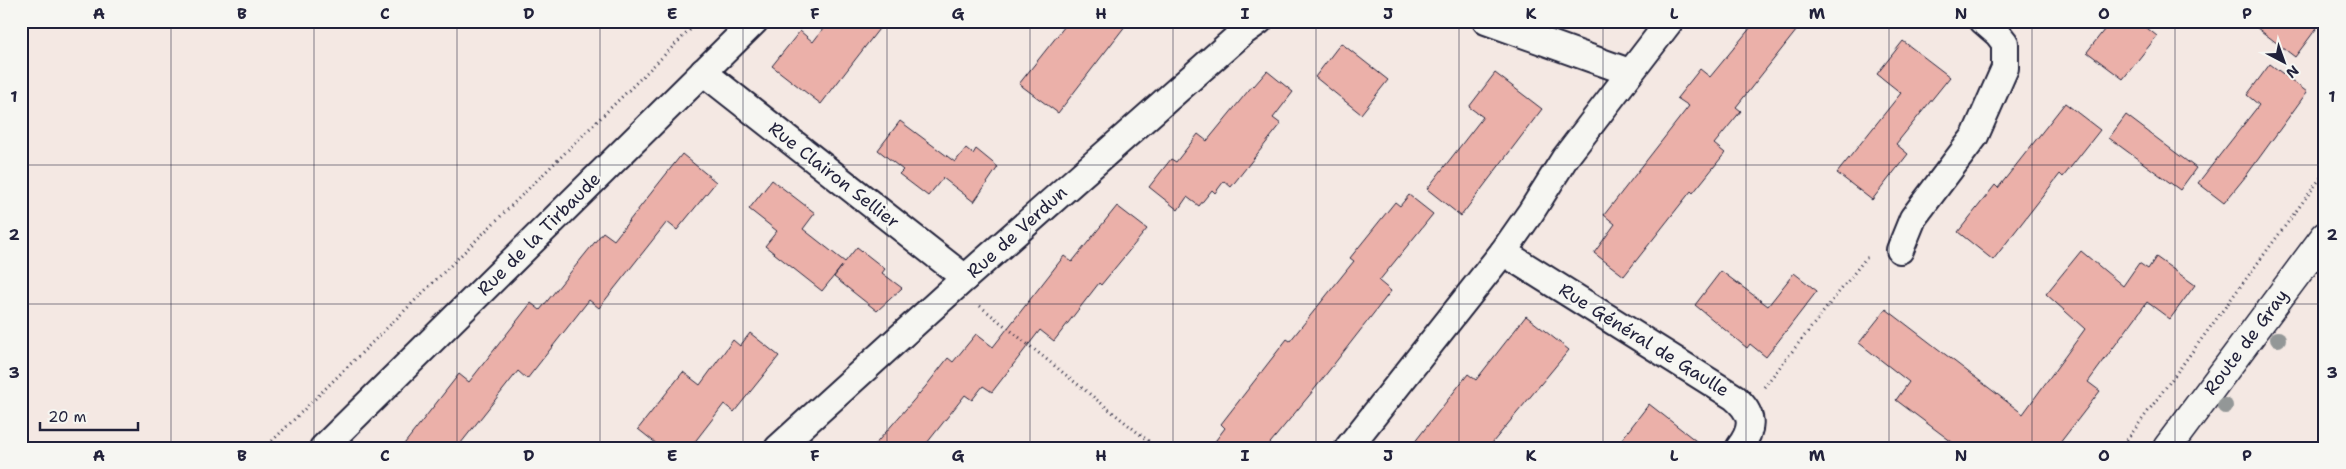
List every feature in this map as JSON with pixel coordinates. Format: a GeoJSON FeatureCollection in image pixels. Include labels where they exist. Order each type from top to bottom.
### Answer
{"type":"FeatureCollection","features":[{"type":"Feature","properties":{"kind":"main road","name":"Route de Gray"},"geometry":{"type":"LineString","coordinates":[[2167,448],[2325,236]]}},
{"type":"Feature","properties":{"kind":"street","name":"Rue de la Tirbaude"},"geometry":{"type":"LineString","coordinates":[[323,448],[756,21]]}},
{"type":"Feature","properties":{"kind":"street","name":"Rue de Verdun"},"geometry":{"type":"LineString","coordinates":[[778,448],[965,278],[1242,33],[1259,21]]}},
{"type":"Feature","properties":{"kind":"street"},"geometry":{"type":"LineString","coordinates":[[1486,21],[1629,72]]}},
{"type":"Feature","properties":{"kind":"street"},"geometry":{"type":"LineString","coordinates":[[1348,448],[1503,252],[1565,158],[1629,72],[1670,21]]}},
{"type":"Feature","properties":{"kind":"street"},"geometry":{"type":"LineString","coordinates":[[1900,250],[1913,218],[1975,136],[2005,68],[2005,43],[1983,21]]}},
{"type":"Feature","properties":{"kind":"street","name":"Rue Clairon Sellier"},"geometry":{"type":"LineString","coordinates":[[703,72],[965,278]]}},
{"type":"Feature","properties":{"kind":"street","name":"Rue Général de Gaulle"},"geometry":{"type":"LineString","coordinates":[[1503,252],[1726,391],[1747,408],[1750,424],[1746,439],[1739,448]]}},
{"type":"Feature","properties":{"kind":"path"},"geometry":{"type":"LineString","coordinates":[[265,448],[698,21]]}},
{"type":"Feature","properties":{"kind":"path"},"geometry":{"type":"LineString","coordinates":[[2121,448],[2325,172]]}},
{"type":"Feature","properties":{"kind":"path"},"geometry":{"type":"LineString","coordinates":[[1747,408],[1866,258],[1900,250]]}},
{"type":"Feature","properties":{"kind":"path"},"geometry":{"type":"LineString","coordinates":[[965,278],[979,306],[1157,448]]}},
{"type":"Feature","properties":{"kind":"building"},"geometry":{"type":"Polygon","coordinates":[[[829,21],[885,21],[821,104],[772,66],[800,31],[813,42],[829,21]]]}},
{"type":"Feature","properties":{"kind":"building"},"geometry":{"type":"Polygon","coordinates":[[[1069,21],[1129,21],[1058,113],[1019,84],[1069,21]]]}},
{"type":"Feature","properties":{"kind":"building"},"geometry":{"type":"Polygon","coordinates":[[[1756,21],[1804,21],[1736,107],[1741,111],[1714,144],[1725,153],[1693,193],[1691,191],[1624,276],[1594,253],[1615,224],[1604,215],[1689,106],[1677,98],[1700,69],[1710,77],[1756,21]]]}},
{"type":"Feature","properties":{"kind":"building"},"geometry":{"type":"Polygon","coordinates":[[[2111,21],[2138,21],[2157,36],[2123,79],[2087,52],[2111,21]]]}},
{"type":"Feature","properties":{"kind":"building"},"geometry":{"type":"Polygon","coordinates":[[[2248,21],[2322,21],[2295,57],[2248,21]]]}},
{"type":"Feature","properties":{"kind":"building"},"geometry":{"type":"Polygon","coordinates":[[[1903,41],[1950,77],[1896,144],[1908,154],[1872,200],[1837,173],[1901,93],[1877,74],[1903,41]]]}},
{"type":"Feature","properties":{"kind":"building"},"geometry":{"type":"Polygon","coordinates":[[[1341,43],[1388,80],[1361,114],[1315,77],[1341,43]]]}},
{"type":"Feature","properties":{"kind":"building"},"geometry":{"type":"Polygon","coordinates":[[[2270,64],[2307,92],[2224,203],[2198,183],[2259,105],[2247,95],[2270,64]]]}},
{"type":"Feature","properties":{"kind":"building"},"geometry":{"type":"Polygon","coordinates":[[[1267,71],[1293,92],[1273,118],[1281,124],[1231,187],[1224,181],[1215,193],[1212,190],[1199,206],[1187,197],[1178,210],[1149,187],[1171,159],[1176,162],[1198,134],[1207,141],[1253,85],[1267,71]]]}},
{"type":"Feature","properties":{"kind":"building"},"geometry":{"type":"Polygon","coordinates":[[[1495,73],[1542,109],[1461,216],[1427,189],[1483,117],[1469,107],[1495,73]]]}},
{"type":"Feature","properties":{"kind":"building"},"geometry":{"type":"Polygon","coordinates":[[[2065,103],[2100,130],[2063,177],[2060,174],[1993,260],[1958,232],[1995,185],[1998,188],[2065,103]]]}},
{"type":"Feature","properties":{"kind":"building"},"geometry":{"type":"Polygon","coordinates":[[[2126,115],[2196,168],[2180,190],[2109,138],[2126,115]]]}},
{"type":"Feature","properties":{"kind":"building"},"geometry":{"type":"Polygon","coordinates":[[[900,121],[955,162],[966,148],[973,154],[976,149],[998,167],[974,202],[943,178],[928,196],[899,174],[903,170],[878,150],[900,121]]]}},
{"type":"Feature","properties":{"kind":"building"},"geometry":{"type":"Polygon","coordinates":[[[682,154],[716,182],[677,230],[667,222],[599,308],[589,300],[527,379],[518,371],[457,448],[401,448],[459,374],[469,382],[531,303],[540,310],[603,232],[614,240],[682,154]]]}},
{"type":"Feature","properties":{"kind":"building"},"geometry":{"type":"Polygon","coordinates":[[[772,180],[815,213],[803,229],[845,262],[857,247],[885,269],[882,273],[902,288],[877,311],[834,277],[842,266],[822,291],[765,246],[777,231],[749,209],[772,180]]]}},
{"type":"Feature","properties":{"kind":"building"},"geometry":{"type":"Polygon","coordinates":[[[1409,195],[1433,214],[1379,281],[1391,291],[1313,391],[1266,448],[1250,448],[1245,444],[1242,448],[1210,448],[1225,428],[1221,424],[1287,339],[1290,341],[1354,261],[1350,258],[1395,202],[1400,206],[1409,195]]]}},
{"type":"Feature","properties":{"kind":"building"},"geometry":{"type":"Polygon","coordinates":[[[1117,206],[1147,229],[1101,285],[1099,283],[1054,341],[1040,330],[992,392],[983,386],[972,400],[965,395],[923,448],[872,448],[948,358],[953,362],[976,334],[993,347],[1064,256],[1072,262],[1117,206]]]}},
{"type":"Feature","properties":{"kind":"building"},"geometry":{"type":"Polygon","coordinates":[[[2081,251],[2123,286],[2139,263],[2148,269],[2156,257],[2195,285],[2170,319],[2147,302],[2088,382],[2100,391],[2056,448],[1960,448],[1896,400],[1909,382],[1859,343],[1886,309],[2023,414],[2085,329],[2046,294],[2081,251]]]}},
{"type":"Feature","properties":{"kind":"building"},"geometry":{"type":"Polygon","coordinates":[[[1721,271],[1768,306],[1794,273],[1817,291],[1766,357],[1750,344],[1747,348],[1695,305],[1721,271]]]}},
{"type":"Feature","properties":{"kind":"building"},"geometry":{"type":"Polygon","coordinates":[[[1526,316],[1569,350],[1488,448],[1410,448],[1468,374],[1476,380],[1526,316]]]}},
{"type":"Feature","properties":{"kind":"building"},"geometry":{"type":"Polygon","coordinates":[[[750,333],[779,356],[734,412],[724,404],[690,448],[662,448],[638,429],[683,372],[700,385],[733,340],[740,346],[750,333]]]}},
{"type":"Feature","properties":{"kind":"building"},"geometry":{"type":"Polygon","coordinates":[[[1649,404],[1705,448],[1615,448],[1649,404]]]}}]}
